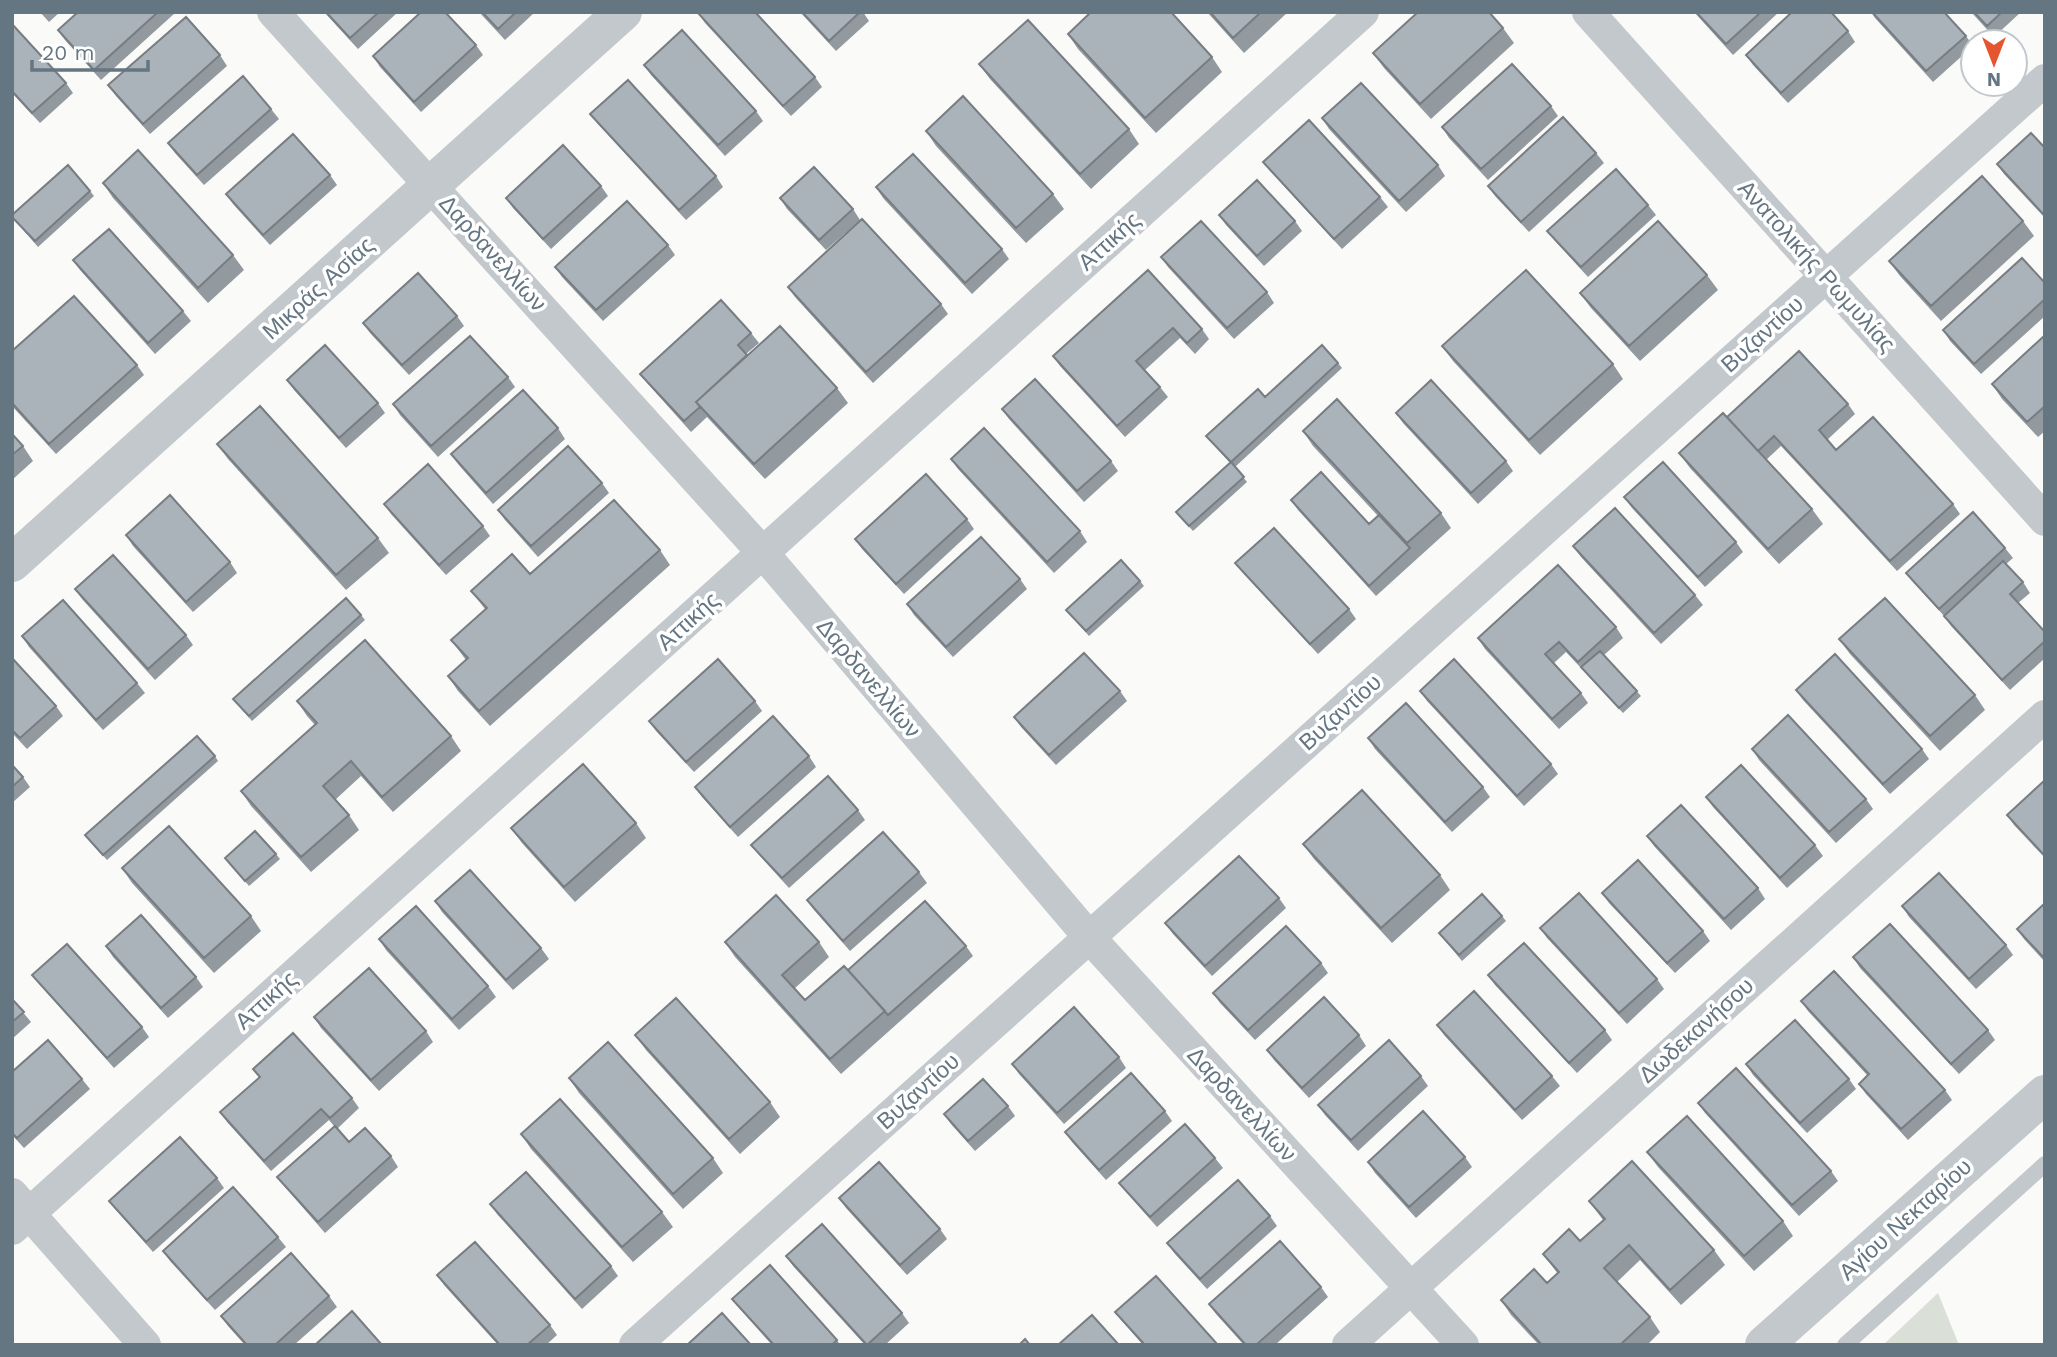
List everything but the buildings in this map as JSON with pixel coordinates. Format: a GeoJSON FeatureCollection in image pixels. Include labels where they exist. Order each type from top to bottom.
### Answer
{"type":"FeatureCollection","features":[{"type":"Feature","properties":{"kind":"street","name":"Δαρδανελλίων"},"geometry":{"type":"LineString","coordinates":[[273,12],[763,553],[1089,937],[1463,1345]]}},
{"type":"Feature","properties":{"kind":"street","name":"Μικράς Ασίας"},"geometry":{"type":"LineString","coordinates":[[12,563],[623,12]]}},
{"type":"Feature","properties":{"kind":"street","name":"Αττικής"},"geometry":{"type":"LineString","coordinates":[[18,1212],[763,553],[1363,12]]}},
{"type":"Feature","properties":{"kind":"street","name":"Ανατολικής Ρωμυλίας"},"geometry":{"type":"LineString","coordinates":[[1588,12],[2045,520]]}},
{"type":"Feature","properties":{"kind":"street","name":"Βυζαντίου"},"geometry":{"type":"LineString","coordinates":[[635,1345],[2045,80]]}},
{"type":"Feature","properties":{"kind":"street","name":"Δωδεκανήσου"},"geometry":{"type":"LineString","coordinates":[[1348,1345],[2045,716]]}},
{"type":"Feature","properties":{"kind":"street","name":"Αγίου Νεκταρίου"},"geometry":{"type":"LineString","coordinates":[[1765,1345],[2045,1094]]}},
{"type":"Feature","properties":{"kind":"street"},"geometry":{"type":"LineString","coordinates":[[18,1212],[145,1345]]}},
{"type":"Feature","properties":{"kind":"lane"},"geometry":{"type":"LineString","coordinates":[[1845,1345],[2045,1164]]}},
{"type":"Feature","properties":{"kind":"shaded area"},"geometry":{"type":"Polygon","coordinates":[[[1938,1293],[1959,1345],[1883,1345],[1938,1293]]]}}]}
